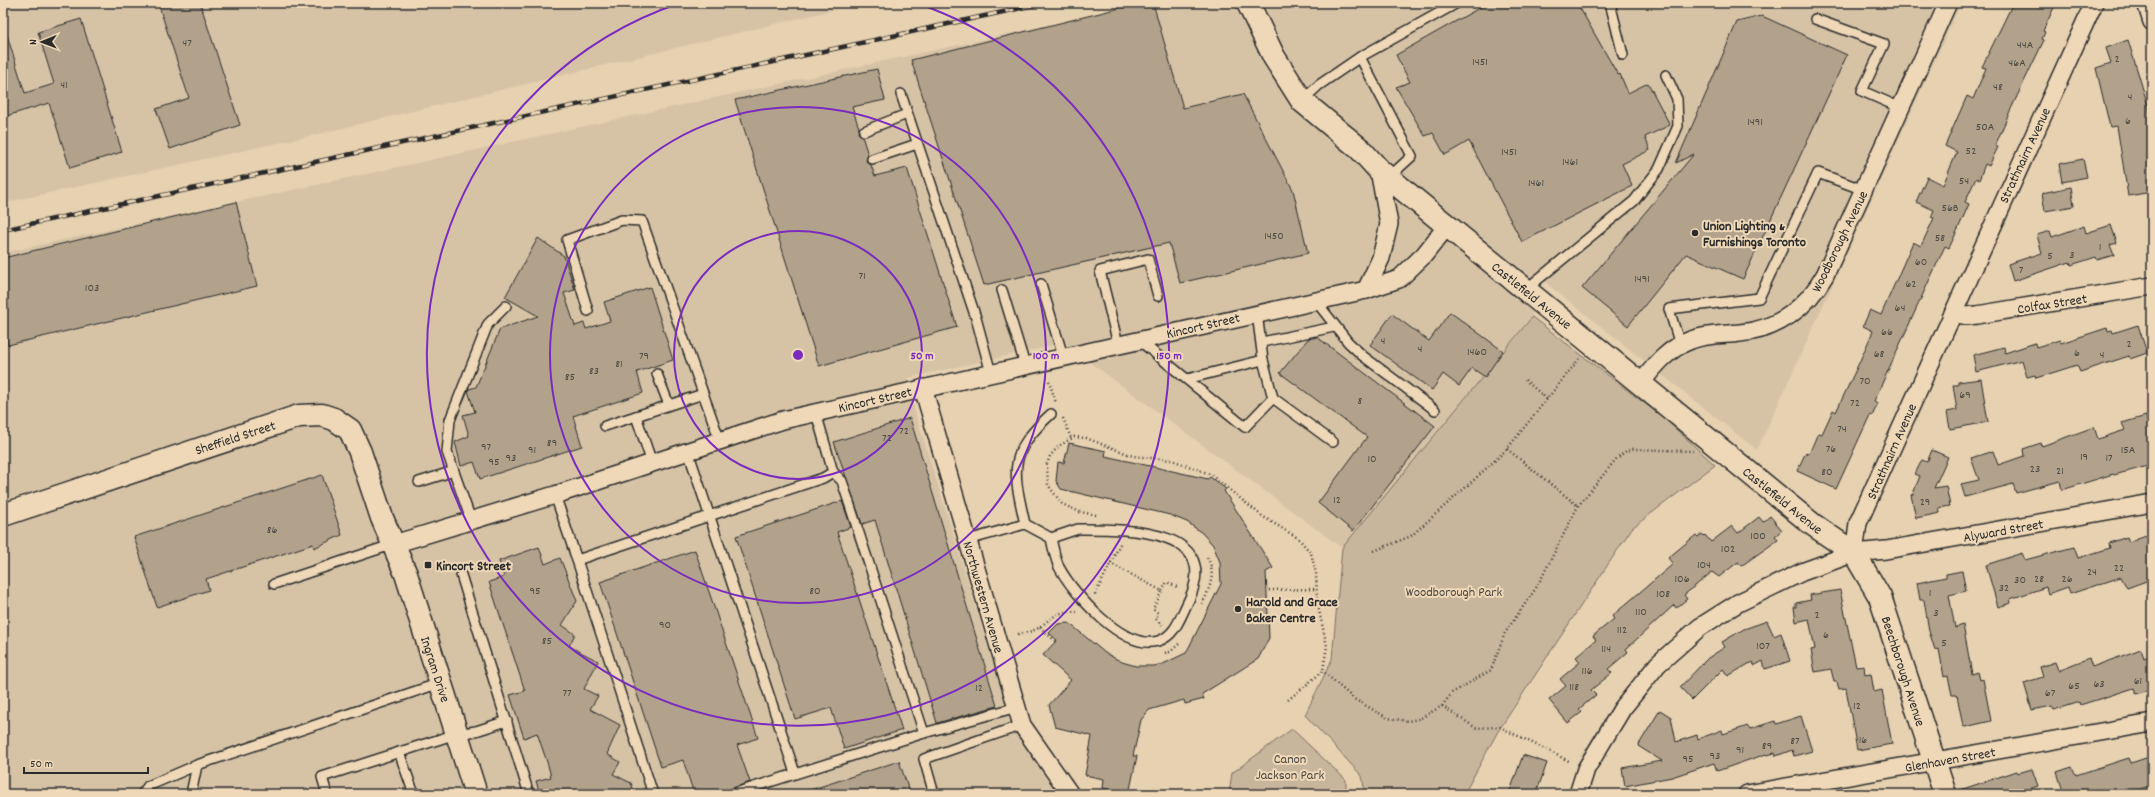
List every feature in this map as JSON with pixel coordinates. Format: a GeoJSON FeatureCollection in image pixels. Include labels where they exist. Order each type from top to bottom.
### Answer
{"type":"FeatureCollection","features":[{"type":"Feature","properties":{"kind":"street","name":"Castlefield Avenue"},"geometry":{"type":"LineString","coordinates":[[1248,3],[1274,57],[1302,101],[1360,149],[1384,174],[1525,290],[1641,383],[1812,524],[1854,553]]}},
{"type":"Feature","properties":{"kind":"street","name":"Woodborough Avenue"},"geometry":{"type":"LineString","coordinates":[[1641,383],[1656,364],[1680,345],[1706,336],[1755,331],[1779,322],[1808,300],[1825,275],[1948,3]]}},
{"type":"Feature","properties":{"kind":"street","name":"Strathnairn Avenue"},"geometry":{"type":"LineString","coordinates":[[1854,553],[1858,524],[2094,3]]}},
{"type":"Feature","properties":{"kind":"street"},"geometry":{"type":"LineString","coordinates":[[2146,3],[2152,22]]}},
{"type":"Feature","properties":{"kind":"street"},"geometry":{"type":"LineString","coordinates":[[1366,290],[1381,258],[1389,224],[1384,174]]}},
{"type":"Feature","properties":{"kind":"street","name":"Kincort Street"},"geometry":{"type":"LineString","coordinates":[[394,544],[555,495],[783,420],[1063,356],[1366,290],[1399,279],[1424,255],[1447,226]]}},
{"type":"Feature","properties":{"kind":"street","name":"Colfax Street"},"geometry":{"type":"LineString","coordinates":[[1953,313],[1967,316],[1976,315],[2152,286]]}},
{"type":"Feature","properties":{"kind":"street","name":"Northwestern Avenue"},"geometry":{"type":"LineString","coordinates":[[923,388],[1022,725],[1070,794]]}},
{"type":"Feature","properties":{"kind":"street","name":"Sheffield Street"},"geometry":{"type":"LineString","coordinates":[[3,515],[299,416],[322,414],[334,419],[350,430],[360,452],[382,518],[394,544]]}},
{"type":"Feature","properties":{"kind":"street","name":"Alyward Street"},"geometry":{"type":"LineString","coordinates":[[1854,553],[1886,550],[2152,503]]}},
{"type":"Feature","properties":{"kind":"street","name":"Ingram Drive"},"geometry":{"type":"LineString","coordinates":[[394,544],[476,794]]}},
{"type":"Feature","properties":{"kind":"street"},"geometry":{"type":"LineString","coordinates":[[1578,794],[1586,769],[1622,709],[1658,664],[1700,627],[1767,588],[1854,553]]}},
{"type":"Feature","properties":{"kind":"street","name":"Beechborough Avenue"},"geometry":{"type":"LineString","coordinates":[[1854,553],[1880,596],[1945,794]]}},
{"type":"Feature","properties":{"kind":"street","name":"Glenhaven Street"},"geometry":{"type":"LineString","coordinates":[[1747,794],[2152,723]]}},
{"type":"Feature","properties":{"kind":"lane"},"geometry":{"type":"LineString","coordinates":[[1302,101],[1319,85],[1360,57],[1457,3]]}},
{"type":"Feature","properties":{"kind":"lane"},"geometry":{"type":"LineString","coordinates":[[1610,3],[1623,55]]}},
{"type":"Feature","properties":{"kind":"lane"},"geometry":{"type":"LineString","coordinates":[[1815,19],[1884,44],[1862,92],[1901,108]]}},
{"type":"Feature","properties":{"kind":"lane"},"geometry":{"type":"LineString","coordinates":[[1360,57],[1412,156],[1384,174]]}},
{"type":"Feature","properties":{"kind":"lane"},"geometry":{"type":"LineString","coordinates":[[1525,290],[1634,201],[1659,169],[1678,126],[1677,98],[1666,75]]}},
{"type":"Feature","properties":{"kind":"lane"},"geometry":{"type":"LineString","coordinates":[[901,94],[976,318],[991,373]]}},
{"type":"Feature","properties":{"kind":"lane"},"geometry":{"type":"LineString","coordinates":[[864,131],[907,114]]}},
{"type":"Feature","properties":{"kind":"lane"},"geometry":{"type":"LineString","coordinates":[[872,159],[917,144]]}},
{"type":"Feature","properties":{"kind":"lane"},"geometry":{"type":"LineString","coordinates":[[1680,345],[1669,309],[1759,298],[1818,173],[1864,190]]}},
{"type":"Feature","properties":{"kind":"lane"},"geometry":{"type":"LineString","coordinates":[[588,311],[567,240],[622,220],[642,221],[720,441]]}},
{"type":"Feature","properties":{"kind":"lane"},"geometry":{"type":"LineString","coordinates":[[1118,344],[1100,271],[1148,259],[1158,296]]}},
{"type":"Feature","properties":{"kind":"lane"},"geometry":{"type":"LineString","coordinates":[[1041,284],[1063,356]]}},
{"type":"Feature","properties":{"kind":"lane"},"geometry":{"type":"LineString","coordinates":[[1002,290],[1025,365]]}},
{"type":"Feature","properties":{"kind":"lane"},"geometry":{"type":"LineString","coordinates":[[1315,300],[1334,327],[1363,356],[1435,410]]}},
{"type":"Feature","properties":{"kind":"lane"},"geometry":{"type":"LineString","coordinates":[[471,520],[447,452],[450,420],[488,324],[506,306]]}},
{"type":"Feature","properties":{"kind":"lane"},"geometry":{"type":"LineString","coordinates":[[1257,313],[1262,342],[1263,360],[1274,398],[1333,442]]}},
{"type":"Feature","properties":{"kind":"lane"},"geometry":{"type":"LineString","coordinates":[[1262,342],[1334,327]]}},
{"type":"Feature","properties":{"kind":"lane"},"geometry":{"type":"LineString","coordinates":[[1139,340],[1245,427],[1274,398]]}},
{"type":"Feature","properties":{"kind":"lane"},"geometry":{"type":"LineString","coordinates":[[1187,380],[1263,360]]}},
{"type":"Feature","properties":{"kind":"lane"},"geometry":{"type":"LineString","coordinates":[[657,374],[669,405]]}},
{"type":"Feature","properties":{"kind":"lane"},"geometry":{"type":"LineString","coordinates":[[606,426],[703,394]]}},
{"type":"Feature","properties":{"kind":"lane"},"geometry":{"type":"LineString","coordinates":[[816,412],[833,472],[842,480],[924,733]]}},
{"type":"Feature","properties":{"kind":"lane"},"geometry":{"type":"LineString","coordinates":[[1025,524],[1015,480],[1017,463],[1028,437],[1052,414]]}},
{"type":"Feature","properties":{"kind":"lane"},"geometry":{"type":"LineString","coordinates":[[636,416],[652,463]]}},
{"type":"Feature","properties":{"kind":"lane"},"geometry":{"type":"LineString","coordinates":[[688,451],[795,773]]}},
{"type":"Feature","properties":{"kind":"lane"},"geometry":{"type":"LineString","coordinates":[[419,482],[454,471]]}},
{"type":"Feature","properties":{"kind":"lane"},"geometry":{"type":"LineString","coordinates":[[577,560],[823,478],[833,472]]}},
{"type":"Feature","properties":{"kind":"lane"},"geometry":{"type":"LineString","coordinates":[[555,495],[653,794]]}},
{"type":"Feature","properties":{"kind":"lane"},"geometry":{"type":"LineString","coordinates":[[968,540],[1025,524],[1051,538],[1059,567],[1089,607],[1120,632],[1137,641],[1158,641],[1168,636],[1172,632],[1194,590],[1197,574],[1194,562],[1184,548],[1165,538],[1150,533],[1078,529],[1051,538]]}},
{"type":"Feature","properties":{"kind":"lane"},"geometry":{"type":"LineString","coordinates":[[274,584],[394,544]]}},
{"type":"Feature","properties":{"kind":"lane"},"geometry":{"type":"LineString","coordinates":[[461,575],[529,794]]}},
{"type":"Feature","properties":{"kind":"lane"},"geometry":{"type":"LineString","coordinates":[[142,794],[148,786],[197,765],[440,683]]}},
{"type":"Feature","properties":{"kind":"lane"},"geometry":{"type":"LineString","coordinates":[[732,794],[924,733],[1017,707]]}},
{"type":"Feature","properties":{"kind":"lane"},"geometry":{"type":"LineString","coordinates":[[327,794],[322,777],[456,734],[476,731],[507,721]]}},
{"type":"Feature","properties":{"kind":"lane"},"geometry":{"type":"LineString","coordinates":[[934,794],[924,759],[1022,725]]}},
{"type":"Feature","properties":{"kind":"lane"},"geometry":{"type":"LineString","coordinates":[[399,752],[414,794]]}},
{"type":"Feature","properties":{"kind":"lane"},"geometry":{"type":"LineString","coordinates":[[191,794],[197,765]]}},
{"type":"Feature","properties":{"kind":"path"},"geometry":{"type":"LineString","coordinates":[[1374,551],[1412,536],[1507,449],[1583,354]]}},
{"type":"Feature","properties":{"kind":"path"},"geometry":{"type":"LineString","coordinates":[[1525,380],[1547,399]]}},
{"type":"Feature","properties":{"kind":"path"},"geometry":{"type":"LineString","coordinates":[[1288,700],[1323,671],[1354,699],[1388,718],[1408,721],[1419,719],[1442,706],[1452,693],[1491,670],[1505,633],[1538,585],[1578,506],[1617,458],[1626,451],[1633,449],[1692,451],[1697,447]]}},
{"type":"Feature","properties":{"kind":"path"},"geometry":{"type":"LineString","coordinates":[[1507,449],[1578,506]]}},
{"type":"Feature","properties":{"kind":"path"},"geometry":{"type":"LineString","coordinates":[[1089,607],[1126,532]]}},
{"type":"Feature","properties":{"kind":"path"},"geometry":{"type":"LineString","coordinates":[[1110,563],[1162,591],[1153,609],[1158,612],[1156,619],[1172,632]]}},
{"type":"Feature","properties":{"kind":"path"},"geometry":{"type":"LineString","coordinates":[[1269,590],[1316,589]]}},
{"type":"Feature","properties":{"kind":"path"},"geometry":{"type":"LineString","coordinates":[[1040,627],[1055,641]]}},
{"type":"Feature","properties":{"kind":"path"},"geometry":{"type":"LineString","coordinates":[[1018,634],[1030,631]]}},
{"type":"Feature","properties":{"kind":"path"},"geometry":{"type":"LineString","coordinates":[[1442,706],[1476,728],[1500,726],[1586,769]]}},
{"type":"Feature","properties":{"kind":"shaded area"},"geometry":{"type":"Polygon","coordinates":[[[3,3],[862,3],[310,136],[3,203],[3,3]]]}},
{"type":"Feature","properties":{"kind":"shaded area"},"geometry":{"type":"Polygon","coordinates":[[[1150,3],[1961,3],[1757,450],[1541,279],[1532,317],[1342,548],[1064,343],[908,378],[912,402],[1013,726],[1056,794],[3,794],[3,253],[1150,3]]]}},
{"type":"Feature","properties":{"kind":"green space","name":"Woodborough Park"},"geometry":{"type":"Polygon","coordinates":[[[1532,317],[1665,419],[1715,465],[1632,528],[1497,733],[1464,794],[1365,794],[1362,776],[1305,715],[1332,659],[1342,548],[1532,317]]]}},
{"type":"Feature","properties":{"kind":"green space","name":"Canon Jackson Park"},"geometry":{"type":"Polygon","coordinates":[[[1292,729],[1346,780],[1346,794],[1229,794],[1232,773],[1292,729]]]}},
{"type":"Feature","properties":{"kind":"building"},"geometry":{"type":"Polygon","coordinates":[[[158,3],[200,3],[240,125],[170,149],[156,109],[189,98],[158,3]]]}},
{"type":"Feature","properties":{"kind":"building"},"geometry":{"type":"Polygon","coordinates":[[[1140,3],[1153,3],[1183,108],[1243,94],[1293,190],[1308,253],[1180,283],[1169,243],[984,285],[911,60],[1140,3]]]}},
{"type":"Feature","properties":{"kind":"building"},"geometry":{"type":"Polygon","coordinates":[[[1488,3],[1577,3],[1618,75],[1620,74],[1628,93],[1648,83],[1670,125],[1645,137],[1650,150],[1622,164],[1632,186],[1522,242],[1469,141],[1445,155],[1433,133],[1425,136],[1396,87],[1410,82],[1396,55],[1488,3]]]}},
{"type":"Feature","properties":{"kind":"building"},"geometry":{"type":"Polygon","coordinates":[[[2013,3],[2056,3],[2043,31],[2045,32],[2042,39],[2044,40],[1995,146],[1998,147],[1989,166],[1985,164],[1979,180],[1976,178],[1965,202],[1969,204],[1958,229],[1949,248],[1945,246],[1874,401],[1878,403],[1872,416],[1870,415],[1836,489],[1797,471],[1806,452],[1809,454],[1818,433],[1822,434],[1833,410],[1836,412],[1859,363],[1873,331],[1863,326],[1870,310],[1881,315],[1913,242],[1921,246],[1934,218],[1931,217],[1934,210],[1916,202],[1927,177],[1943,185],[1957,152],[1945,146],[1967,96],[1973,99],[1986,68],[1982,67],[2013,3]]]}},
{"type":"Feature","properties":{"kind":"building"},"geometry":{"type":"Polygon","coordinates":[[[1762,16],[1847,55],[1743,279],[1686,254],[1628,326],[1582,288],[1694,154],[1676,163],[1737,22],[1762,16]]]}},
{"type":"Feature","properties":{"kind":"building"},"geometry":{"type":"Polygon","coordinates":[[[81,19],[122,152],[70,168],[49,103],[3,117],[3,33],[6,32],[25,93],[54,84],[38,32],[81,19]]]}},
{"type":"Feature","properties":{"kind":"building"},"geometry":{"type":"Polygon","coordinates":[[[2128,40],[2149,109],[2152,132],[2152,192],[2128,196],[2117,126],[2110,127],[2096,68],[2111,63],[2106,48],[2128,40]]]}},
{"type":"Feature","properties":{"kind":"building"},"geometry":{"type":"Polygon","coordinates":[[[877,69],[885,100],[852,107],[859,128],[858,133],[862,136],[868,155],[866,161],[871,165],[875,176],[907,168],[957,327],[819,366],[735,100],[877,69]]]}},
{"type":"Feature","properties":{"kind":"building"},"geometry":{"type":"Polygon","coordinates":[[[2083,159],[2087,177],[2062,182],[2059,164],[2083,159]]]}},
{"type":"Feature","properties":{"kind":"building"},"geometry":{"type":"Polygon","coordinates":[[[2071,187],[2074,206],[2045,211],[2042,193],[2071,187]]]}},
{"type":"Feature","properties":{"kind":"building"},"geometry":{"type":"Polygon","coordinates":[[[236,202],[257,286],[8,345],[3,322],[3,258],[236,202]]]}},
{"type":"Feature","properties":{"kind":"building"},"geometry":{"type":"Polygon","coordinates":[[[2111,225],[2117,243],[2110,245],[2114,255],[2097,260],[2096,257],[2071,265],[2070,262],[2013,281],[2008,264],[2042,253],[2037,235],[2050,231],[2052,237],[2084,226],[2086,233],[2111,225]]]}},
{"type":"Feature","properties":{"kind":"building"},"geometry":{"type":"Polygon","coordinates":[[[538,238],[564,256],[575,290],[564,293],[575,326],[584,323],[586,329],[610,321],[604,302],[650,287],[673,360],[637,372],[643,393],[573,416],[582,446],[480,479],[474,462],[461,466],[455,442],[469,436],[463,415],[475,412],[468,391],[469,389],[476,387],[500,329],[538,316],[505,297],[538,238]]]}},
{"type":"Feature","properties":{"kind":"building"},"geometry":{"type":"Polygon","coordinates":[[[1450,312],[1503,351],[1485,377],[1472,368],[1459,386],[1443,374],[1432,390],[1370,345],[1392,314],[1429,341],[1450,312]]]}},
{"type":"Feature","properties":{"kind":"building"},"geometry":{"type":"Polygon","coordinates":[[[2138,325],[2147,353],[2130,359],[2129,356],[2080,372],[2077,365],[2036,378],[2035,375],[2027,377],[2022,360],[1976,372],[1973,355],[2004,347],[2005,353],[2035,343],[2036,347],[2060,340],[2061,343],[2107,328],[2108,331],[2112,330],[2113,333],[2138,325]]]}},
{"type":"Feature","properties":{"kind":"building"},"geometry":{"type":"Polygon","coordinates":[[[1317,337],[1435,426],[1353,531],[1318,503],[1367,437],[1280,373],[1308,339],[1317,337]]]}},
{"type":"Feature","properties":{"kind":"building"},"geometry":{"type":"Polygon","coordinates":[[[1981,379],[1988,422],[1950,429],[1947,412],[1957,410],[1953,385],[1958,385],[1958,382],[1981,379]]]}},
{"type":"Feature","properties":{"kind":"building"},"geometry":{"type":"Polygon","coordinates":[[[2146,416],[2149,427],[2152,426],[2152,465],[2113,474],[2062,490],[2060,481],[2016,493],[2013,484],[1965,497],[1961,484],[1979,480],[1971,458],[1993,451],[1998,465],[2024,456],[2023,449],[2041,443],[2042,446],[2094,427],[2098,439],[2125,430],[2122,423],[2146,416]]]}},
{"type":"Feature","properties":{"kind":"building"},"geometry":{"type":"Polygon","coordinates":[[[910,418],[997,706],[937,723],[875,520],[862,524],[834,442],[910,418]]]}},
{"type":"Feature","properties":{"kind":"building","name":"Harold and Grace Baker Centre"},"geometry":{"type":"Polygon","coordinates":[[[1069,443],[1106,451],[1105,456],[1208,479],[1210,477],[1226,489],[1224,491],[1273,568],[1266,572],[1269,638],[1258,659],[1202,694],[1204,699],[1185,704],[1184,700],[1149,710],[1141,720],[1133,756],[1137,756],[1129,794],[1103,788],[1104,779],[1085,775],[1092,736],[1055,727],[1049,705],[1071,680],[1043,655],[1057,640],[1049,633],[1058,624],[1069,623],[1105,653],[1122,662],[1136,666],[1154,666],[1163,664],[1186,653],[1221,584],[1220,562],[1213,545],[1202,533],[1187,522],[1170,515],[1061,489],[1056,481],[1058,462],[1064,463],[1069,443]]]}},
{"type":"Feature","properties":{"kind":"building"},"geometry":{"type":"Polygon","coordinates":[[[1932,450],[1948,457],[1934,488],[1946,486],[1950,506],[1939,508],[1940,513],[1916,518],[1911,495],[1913,494],[1920,476],[1915,474],[1922,460],[1927,462],[1932,450]]]}},
{"type":"Feature","properties":{"kind":"building"},"geometry":{"type":"Polygon","coordinates":[[[322,475],[342,535],[314,548],[313,544],[206,579],[209,590],[157,607],[134,537],[322,475]]]}},
{"type":"Feature","properties":{"kind":"building"},"geometry":{"type":"Polygon","coordinates":[[[842,501],[851,527],[837,532],[902,730],[844,749],[831,708],[795,719],[736,536],[842,501]]]}},
{"type":"Feature","properties":{"kind":"building"},"geometry":{"type":"Polygon","coordinates":[[[1770,516],[1782,530],[1775,536],[1778,540],[1741,566],[1738,562],[1719,577],[1712,572],[1684,595],[1687,599],[1676,608],[1674,605],[1626,649],[1628,652],[1608,669],[1612,673],[1591,690],[1596,695],[1579,709],[1582,712],[1568,723],[1549,700],[1566,686],[1560,679],[1580,662],[1576,657],[1596,640],[1593,636],[1614,619],[1612,616],[1673,564],[1668,558],[1696,535],[1698,537],[1702,534],[1704,536],[1705,535],[1711,542],[1732,526],[1738,533],[1759,517],[1763,522],[1770,516]]]}},
{"type":"Feature","properties":{"kind":"building"},"geometry":{"type":"Polygon","coordinates":[[[2152,534],[2152,579],[2127,588],[2121,577],[2070,594],[2068,587],[2048,594],[2046,587],[2010,599],[2011,603],[1998,607],[1986,565],[2022,553],[2025,560],[2074,547],[2078,558],[2110,548],[2109,543],[2127,537],[2129,542],[2152,534]]]}},
{"type":"Feature","properties":{"kind":"building"},"geometry":{"type":"Polygon","coordinates":[[[539,547],[545,564],[560,558],[577,601],[562,625],[575,634],[569,646],[598,661],[584,689],[598,696],[590,709],[620,725],[607,754],[620,762],[613,774],[631,783],[635,794],[540,794],[536,781],[551,777],[537,733],[524,738],[510,695],[525,691],[489,582],[504,577],[499,561],[539,547]]]}},
{"type":"Feature","properties":{"kind":"building"},"geometry":{"type":"Polygon","coordinates":[[[695,550],[758,738],[737,745],[750,782],[717,794],[694,794],[683,760],[661,767],[600,582],[695,550]]]}},
{"type":"Feature","properties":{"kind":"building"},"geometry":{"type":"Polygon","coordinates":[[[1962,571],[1966,591],[1949,595],[1955,628],[1963,625],[1972,674],[1978,672],[1980,680],[1983,679],[1991,721],[1965,727],[1963,726],[1957,695],[1952,695],[1948,676],[1944,677],[1939,649],[1935,650],[1929,631],[1924,600],[1920,600],[1917,583],[1946,577],[1946,574],[1962,571]]]}},
{"type":"Feature","properties":{"kind":"building"},"geometry":{"type":"Polygon","coordinates":[[[1840,590],[1856,667],[1864,666],[1865,675],[1871,674],[1874,692],[1882,690],[1892,744],[1857,750],[1846,688],[1839,689],[1837,682],[1834,682],[1831,669],[1815,672],[1811,650],[1815,649],[1809,619],[1796,622],[1794,607],[1796,607],[1796,603],[1811,600],[1810,595],[1840,590]]]}},
{"type":"Feature","properties":{"kind":"building"},"geometry":{"type":"Polygon","coordinates":[[[1767,621],[1774,636],[1781,633],[1790,661],[1765,669],[1763,661],[1754,666],[1752,662],[1728,676],[1723,669],[1692,700],[1680,687],[1708,658],[1725,647],[1722,642],[1744,629],[1767,621]]]}},
{"type":"Feature","properties":{"kind":"building"},"geometry":{"type":"Polygon","coordinates":[[[2141,649],[2144,658],[2152,655],[2152,689],[2136,694],[2134,688],[2080,705],[2079,702],[2054,710],[2052,706],[2032,710],[2024,683],[2043,677],[2040,667],[2055,662],[2058,670],[2089,658],[2092,667],[2141,649]]]}},
{"type":"Feature","properties":{"kind":"building"},"geometry":{"type":"Polygon","coordinates":[[[1660,710],[1671,717],[1676,742],[1697,735],[1698,739],[1722,730],[1723,734],[1748,726],[1750,729],[1775,721],[1776,724],[1801,716],[1812,751],[1794,756],[1792,750],[1776,756],[1775,753],[1766,754],[1717,771],[1714,763],[1672,777],[1625,786],[1622,768],[1662,761],[1638,746],[1660,710]]]}},
{"type":"Feature","properties":{"kind":"building"},"geometry":{"type":"Polygon","coordinates":[[[1523,755],[1547,763],[1536,794],[1509,794],[1523,755]]]}},
{"type":"Feature","properties":{"kind":"building"},"geometry":{"type":"Polygon","coordinates":[[[2152,756],[2152,785],[2126,794],[2064,794],[2057,772],[2072,767],[2076,775],[2129,758],[2131,763],[2152,756]]]}},
{"type":"Feature","properties":{"kind":"building"},"geometry":{"type":"Polygon","coordinates":[[[899,761],[910,794],[807,794],[807,791],[899,761]]]}},
{"type":"Feature","properties":{"kind":"building"},"geometry":{"type":"Polygon","coordinates":[[[2032,769],[2038,786],[2014,794],[1957,794],[1957,791],[2017,771],[2018,773],[2032,769]]]}},
{"type":"Feature","properties":{"kind":"railway"},"geometry":{"type":"LineString","coordinates":[[3,230],[1044,3]]}},
{"type":"Feature","properties":{"kind":"place","name":"Union Lighting & Furnishings Toronto"},"geometry":{"type":"Point","coordinates":[1695,233]}},
{"type":"Feature","properties":{"kind":"place","name":"Kincort Street"},"geometry":{"type":"Point","coordinates":[428,565]}},
{"type":"Feature","properties":{"kind":"place","name":"Harold and Grace Baker Centre"},"geometry":{"type":"Point","coordinates":[1238,609]}}]}
